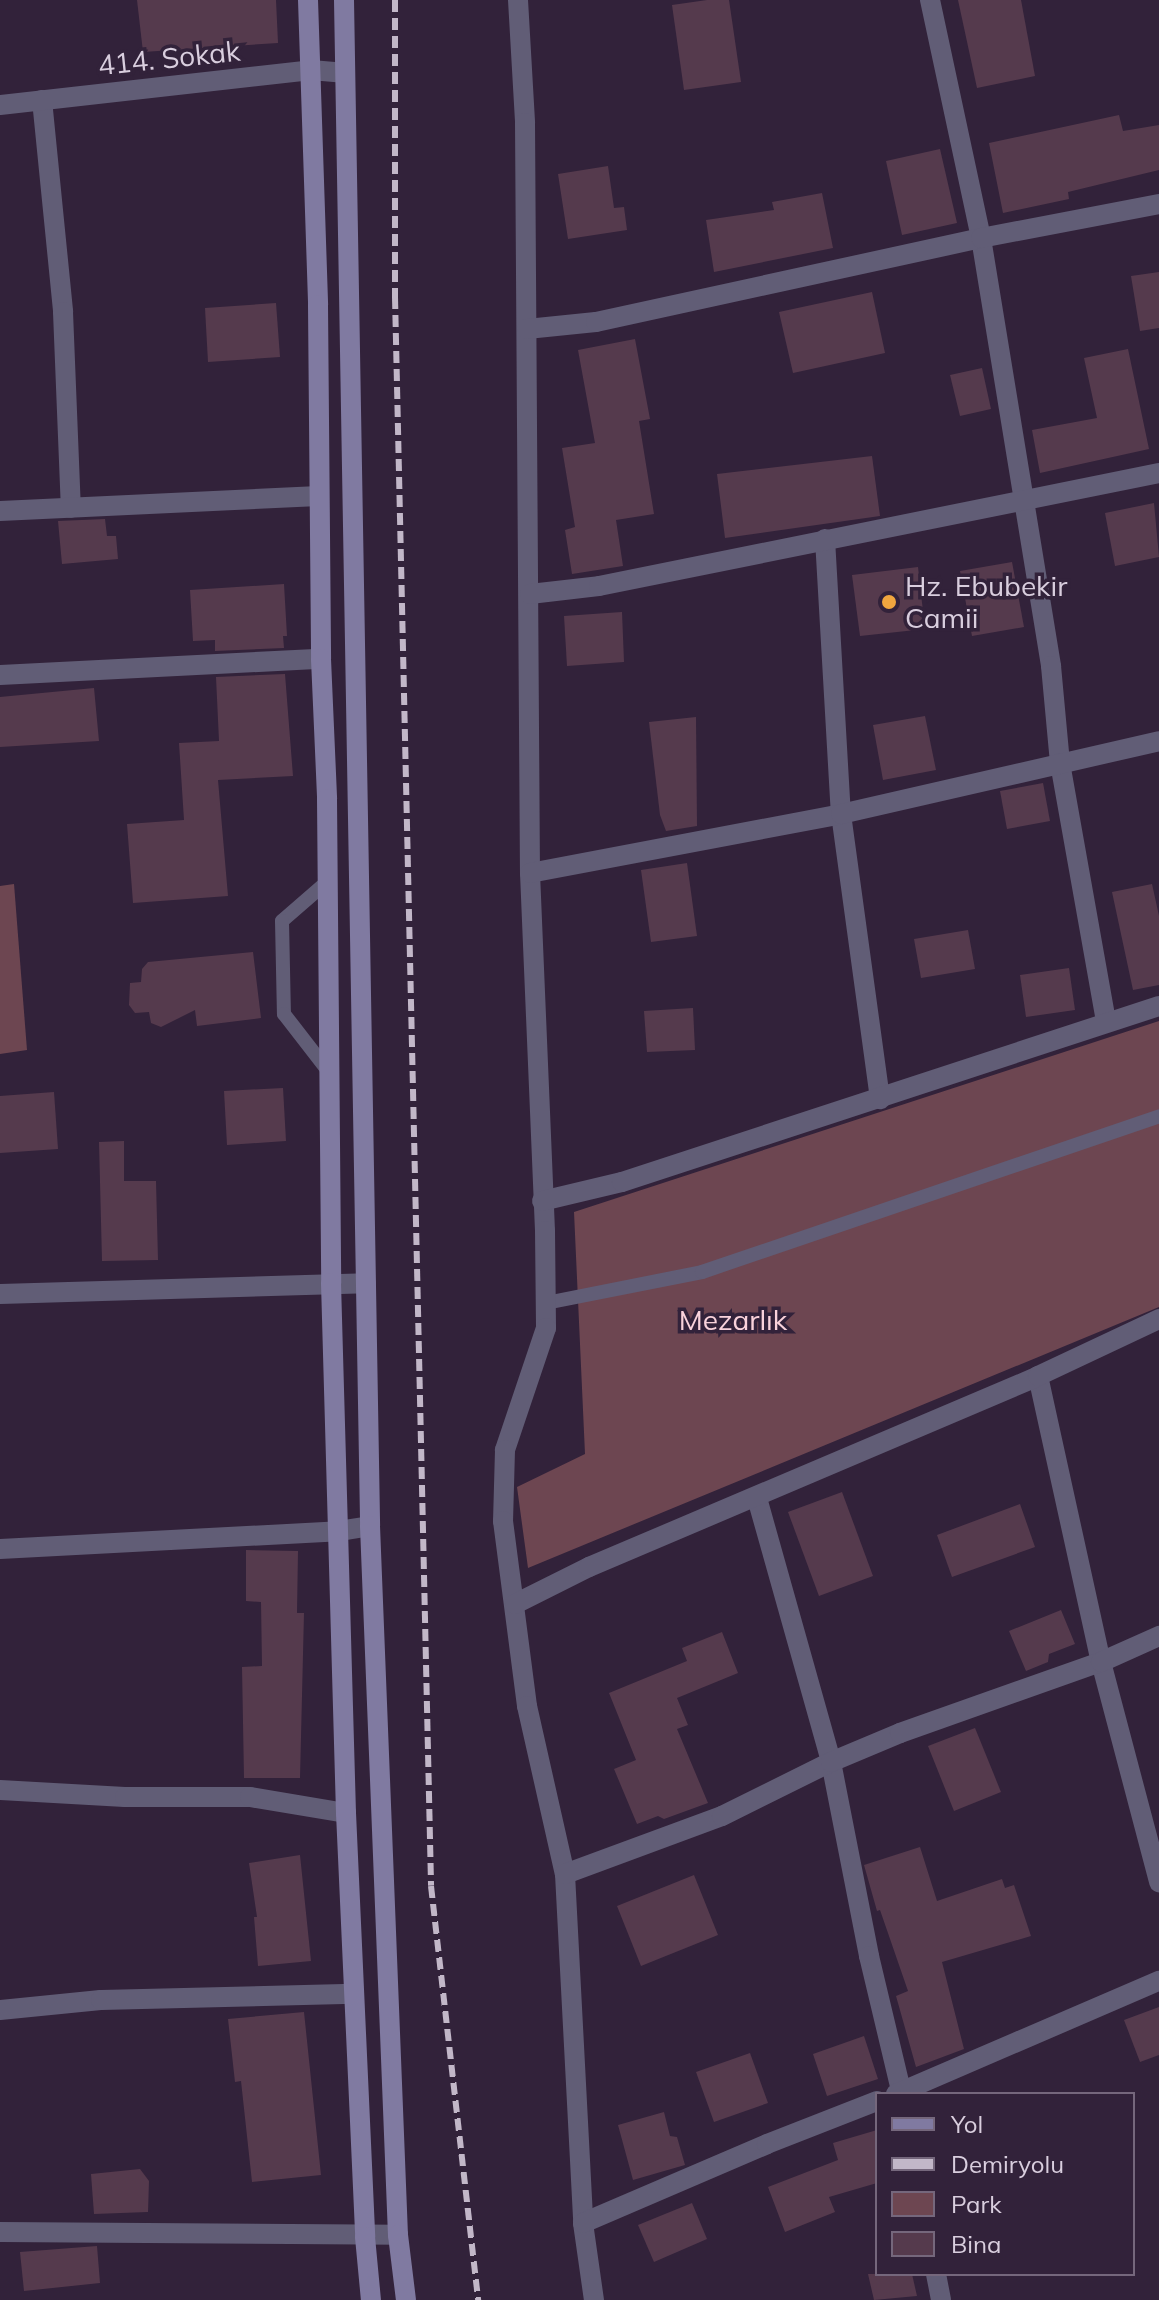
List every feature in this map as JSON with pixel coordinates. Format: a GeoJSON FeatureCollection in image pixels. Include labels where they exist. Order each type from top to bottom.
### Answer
{"type":"FeatureCollection","features":[{"type":"Feature","properties":{"kind":"street"},"geometry":{"type":"LineString","coordinates":[[308,0],[328,881],[331,1283],[346,1813],[365,2237],[371,2300]]}},
{"type":"Feature","properties":{"kind":"street"},"geometry":{"type":"LineString","coordinates":[[344,0],[370,1526],[398,2235],[406,2300]]}},
{"type":"Feature","properties":{"kind":"street"},"geometry":{"type":"LineString","coordinates":[[520,0],[525,123],[530,873],[546,1328],[505,1450],[503,1521],[527,1706],[565,1874],[583,2223],[594,2300]]}},
{"type":"Feature","properties":{"kind":"street"},"geometry":{"type":"LineString","coordinates":[[930,0],[981,238],[1026,499],[1051,666],[1060,763],[1106,1022]]}},
{"type":"Feature","properties":{"kind":"street","name":"414. Sokak"},"geometry":{"type":"LineString","coordinates":[[0,105],[311,70],[343,73]]}},
{"type":"Feature","properties":{"kind":"street"},"geometry":{"type":"LineString","coordinates":[[42,100],[63,312],[71,508]]}},
{"type":"Feature","properties":{"kind":"street"},"geometry":{"type":"LineString","coordinates":[[527,329],[596,322],[981,238],[1159,204]]}},
{"type":"Feature","properties":{"kind":"street"},"geometry":{"type":"LineString","coordinates":[[530,594],[599,586],[1159,473]]}},
{"type":"Feature","properties":{"kind":"street"},"geometry":{"type":"LineString","coordinates":[[0,511],[319,496]]}},
{"type":"Feature","properties":{"kind":"street"},"geometry":{"type":"LineString","coordinates":[[825,539],[841,814],[880,1099]]}},
{"type":"Feature","properties":{"kind":"street"},"geometry":{"type":"LineString","coordinates":[[0,675],[321,659]]}},
{"type":"Feature","properties":{"kind":"street"},"geometry":{"type":"LineString","coordinates":[[530,873],[841,814],[1159,741]]}},
{"type":"Feature","properties":{"kind":"street"},"geometry":{"type":"LineString","coordinates":[[542,1201],[622,1182],[1159,1006]]}},
{"type":"Feature","properties":{"kind":"street"},"geometry":{"type":"LineString","coordinates":[[0,1294],[366,1283]]}},
{"type":"Feature","properties":{"kind":"street"},"geometry":{"type":"LineString","coordinates":[[515,1604],[589,1567],[1038,1376],[1159,1319]]}},
{"type":"Feature","properties":{"kind":"street"},"geometry":{"type":"LineString","coordinates":[[1038,1376],[1101,1662],[1159,1882]]}},
{"type":"Feature","properties":{"kind":"street"},"geometry":{"type":"LineString","coordinates":[[757,1498],[831,1762],[900,2092]]}},
{"type":"Feature","properties":{"kind":"street"},"geometry":{"type":"LineString","coordinates":[[0,1549],[339,1531],[370,1526]]}},
{"type":"Feature","properties":{"kind":"street"},"geometry":{"type":"LineString","coordinates":[[565,1874],[722,1816],[831,1762],[900,1733],[1101,1662],[1159,1636]]}},
{"type":"Feature","properties":{"kind":"street"},"geometry":{"type":"LineString","coordinates":[[0,1790],[125,1797],[250,1797],[346,1813]]}},
{"type":"Feature","properties":{"kind":"street"},"geometry":{"type":"LineString","coordinates":[[902,2092],[1159,1981]]}},
{"type":"Feature","properties":{"kind":"street"},"geometry":{"type":"LineString","coordinates":[[0,2010],[101,2000],[354,1994]]}},
{"type":"Feature","properties":{"kind":"street"},"geometry":{"type":"LineString","coordinates":[[583,2223],[767,2144],[875,2102]]}},
{"type":"Feature","properties":{"kind":"street"},"geometry":{"type":"LineString","coordinates":[[0,2232],[398,2235]]}},
{"type":"Feature","properties":{"kind":"street"},"geometry":{"type":"LineString","coordinates":[[936,2276],[941,2300]]}},
{"type":"Feature","properties":{"kind":"lane"},"geometry":{"type":"LineString","coordinates":[[328,881],[282,921],[284,1014],[329,1072]]}},
{"type":"Feature","properties":{"kind":"lane"},"geometry":{"type":"LineString","coordinates":[[546,1303],[702,1272],[1159,1116]]}},
{"type":"Feature","properties":{"kind":"green space"},"geometry":{"type":"Polygon","coordinates":[[[14,884],[27,1050],[0,1054],[0,886],[14,884]]]}},
{"type":"Feature","properties":{"kind":"green space","name":"Mezarlık"},"geometry":{"type":"Polygon","coordinates":[[[1159,1021],[1159,1307],[528,1568],[517,1487],[585,1454],[574,1212],[1159,1021]]]}},
{"type":"Feature","properties":{"kind":"building"},"geometry":{"type":"Polygon","coordinates":[[[137,0],[276,0],[278,43],[143,52],[137,0]]]}},
{"type":"Feature","properties":{"kind":"building"},"geometry":{"type":"Polygon","coordinates":[[[729,0],[741,82],[684,90],[672,5],[729,0]]]}},
{"type":"Feature","properties":{"kind":"building"},"geometry":{"type":"Polygon","coordinates":[[[958,0],[1021,0],[1035,76],[977,88],[958,0]]]}},
{"type":"Feature","properties":{"kind":"building"},"geometry":{"type":"Polygon","coordinates":[[[1119,115],[1123,131],[1159,125],[1159,170],[1068,192],[1069,199],[1003,213],[989,143],[1119,115]]]}},
{"type":"Feature","properties":{"kind":"building"},"geometry":{"type":"Polygon","coordinates":[[[940,149],[957,223],[902,235],[886,161],[940,149]]]}},
{"type":"Feature","properties":{"kind":"building"},"geometry":{"type":"Polygon","coordinates":[[[608,166],[614,208],[624,207],[627,230],[568,239],[558,174],[608,166]]]}},
{"type":"Feature","properties":{"kind":"building"},"geometry":{"type":"Polygon","coordinates":[[[822,193],[833,248],[714,272],[706,220],[774,210],[772,202],[822,193]]]}},
{"type":"Feature","properties":{"kind":"building"},"geometry":{"type":"Polygon","coordinates":[[[1159,272],[1159,328],[1140,331],[1131,276],[1159,272]]]}},
{"type":"Feature","properties":{"kind":"building"},"geometry":{"type":"Polygon","coordinates":[[[872,292],[885,353],[793,373],[779,312],[872,292]]]}},
{"type":"Feature","properties":{"kind":"building"},"geometry":{"type":"Polygon","coordinates":[[[276,303],[280,357],[208,362],[205,308],[276,303]]]}},
{"type":"Feature","properties":{"kind":"building"},"geometry":{"type":"Polygon","coordinates":[[[635,339],[650,419],[639,421],[654,514],[616,520],[623,566],[572,574],[565,530],[575,527],[562,448],[595,443],[578,350],[635,339]]]}},
{"type":"Feature","properties":{"kind":"building"},"geometry":{"type":"Polygon","coordinates":[[[1128,349],[1149,449],[1040,473],[1032,430],[1097,418],[1084,358],[1128,349]]]}},
{"type":"Feature","properties":{"kind":"building"},"geometry":{"type":"Polygon","coordinates":[[[982,368],[991,409],[960,416],[950,375],[982,368]]]}},
{"type":"Feature","properties":{"kind":"building"},"geometry":{"type":"Polygon","coordinates":[[[872,456],[880,516],[725,538],[717,474],[872,456]]]}},
{"type":"Feature","properties":{"kind":"building"},"geometry":{"type":"Polygon","coordinates":[[[1154,503],[1159,557],[1115,566],[1105,513],[1154,503]]]}},
{"type":"Feature","properties":{"kind":"building"},"geometry":{"type":"Polygon","coordinates":[[[105,519],[107,536],[116,536],[118,559],[62,564],[58,521],[105,519]]]}},
{"type":"Feature","properties":{"kind":"building"},"geometry":{"type":"Polygon","coordinates":[[[1012,562],[1024,627],[972,636],[960,571],[1012,562]]]}},
{"type":"Feature","properties":{"kind":"building","name":"Hz. Ebubekir Camii"},"geometry":{"type":"Polygon","coordinates":[[[918,567],[925,629],[860,636],[852,575],[918,567]]]}},
{"type":"Feature","properties":{"kind":"building"},"geometry":{"type":"Polygon","coordinates":[[[284,584],[287,636],[283,636],[284,648],[215,651],[215,640],[193,641],[190,590],[284,584]]]}},
{"type":"Feature","properties":{"kind":"building"},"geometry":{"type":"Polygon","coordinates":[[[622,612],[624,662],[567,666],[564,616],[622,612]]]}},
{"type":"Feature","properties":{"kind":"building"},"geometry":{"type":"Polygon","coordinates":[[[285,674],[293,776],[218,780],[228,896],[133,903],[127,824],[184,820],[179,743],[219,741],[216,677],[285,674]]]}},
{"type":"Feature","properties":{"kind":"building"},"geometry":{"type":"Polygon","coordinates":[[[94,688],[99,741],[0,747],[0,697],[94,688]]]}},
{"type":"Feature","properties":{"kind":"building"},"geometry":{"type":"Polygon","coordinates":[[[925,716],[936,770],[883,780],[873,725],[925,716]]]}},
{"type":"Feature","properties":{"kind":"building"},"geometry":{"type":"Polygon","coordinates":[[[696,717],[697,826],[666,831],[660,815],[649,722],[696,717]]]}},
{"type":"Feature","properties":{"kind":"building"},"geometry":{"type":"Polygon","coordinates":[[[1043,783],[1050,821],[1007,829],[1000,791],[1043,783]]]}},
{"type":"Feature","properties":{"kind":"building"},"geometry":{"type":"Polygon","coordinates":[[[687,863],[697,936],[651,942],[641,870],[687,863]]]}},
{"type":"Feature","properties":{"kind":"building"},"geometry":{"type":"Polygon","coordinates":[[[1152,884],[1159,916],[1159,985],[1133,990],[1112,892],[1152,884]]]}},
{"type":"Feature","properties":{"kind":"building"},"geometry":{"type":"Polygon","coordinates":[[[968,930],[975,969],[921,978],[914,939],[968,930]]]}},
{"type":"Feature","properties":{"kind":"building"},"geometry":{"type":"Polygon","coordinates":[[[253,952],[261,1018],[197,1026],[195,1010],[161,1027],[151,1023],[149,1012],[135,1013],[129,1005],[130,983],[141,982],[142,969],[148,962],[253,952]]]}},
{"type":"Feature","properties":{"kind":"building"},"geometry":{"type":"Polygon","coordinates":[[[1069,968],[1075,1010],[1026,1017],[1020,975],[1069,968]]]}},
{"type":"Feature","properties":{"kind":"building"},"geometry":{"type":"Polygon","coordinates":[[[693,1008],[695,1050],[647,1052],[644,1011],[693,1008]]]}},
{"type":"Feature","properties":{"kind":"building"},"geometry":{"type":"Polygon","coordinates":[[[283,1088],[286,1141],[227,1145],[224,1091],[283,1088]]]}},
{"type":"Feature","properties":{"kind":"building"},"geometry":{"type":"Polygon","coordinates":[[[54,1092],[58,1149],[0,1153],[0,1096],[54,1092]]]}},
{"type":"Feature","properties":{"kind":"building"},"geometry":{"type":"Polygon","coordinates":[[[124,1141],[124,1181],[156,1181],[158,1260],[102,1261],[99,1142],[124,1141]]]}},
{"type":"Feature","properties":{"kind":"building"},"geometry":{"type":"Polygon","coordinates":[[[842,1492],[873,1576],[819,1596],[788,1512],[842,1492]]]}},
{"type":"Feature","properties":{"kind":"building"},"geometry":{"type":"Polygon","coordinates":[[[1020,1504],[1035,1547],[952,1577],[937,1535],[1020,1504]]]}},
{"type":"Feature","properties":{"kind":"building"},"geometry":{"type":"Polygon","coordinates":[[[246,1550],[298,1551],[297,1613],[304,1613],[300,1778],[244,1778],[242,1667],[262,1666],[261,1602],[246,1601],[246,1550]]]}},
{"type":"Feature","properties":{"kind":"building"},"geometry":{"type":"Polygon","coordinates":[[[1061,1610],[1075,1644],[1049,1654],[1048,1662],[1026,1671],[1009,1631],[1061,1610]]]}},
{"type":"Feature","properties":{"kind":"building"},"geometry":{"type":"Polygon","coordinates":[[[722,1632],[738,1673],[677,1698],[688,1725],[677,1729],[708,1803],[664,1819],[658,1816],[637,1824],[614,1769],[636,1760],[609,1693],[687,1661],[682,1648],[722,1632]]]}},
{"type":"Feature","properties":{"kind":"building"},"geometry":{"type":"Polygon","coordinates":[[[975,1728],[1001,1792],[954,1811],[928,1746],[975,1728]]]}},
{"type":"Feature","properties":{"kind":"building"},"geometry":{"type":"Polygon","coordinates":[[[920,1847],[937,1901],[1002,1879],[1005,1888],[1014,1885],[1031,1936],[942,1962],[964,2049],[916,2067],[896,1996],[908,1991],[880,1910],[877,1911],[864,1865],[920,1847]]]}},
{"type":"Feature","properties":{"kind":"building"},"geometry":{"type":"Polygon","coordinates":[[[300,1855],[311,1961],[258,1966],[254,1917],[257,1917],[249,1863],[300,1855]]]}},
{"type":"Feature","properties":{"kind":"building"},"geometry":{"type":"Polygon","coordinates":[[[694,1875],[718,1935],[641,1966],[617,1906],[694,1875]]]}},
{"type":"Feature","properties":{"kind":"building"},"geometry":{"type":"Polygon","coordinates":[[[1159,2007],[1159,2055],[1140,2062],[1124,2020],[1159,2007]]]}},
{"type":"Feature","properties":{"kind":"building"},"geometry":{"type":"Polygon","coordinates":[[[304,2012],[321,2175],[252,2182],[241,2081],[235,2082],[228,2019],[304,2012]]]}},
{"type":"Feature","properties":{"kind":"building"},"geometry":{"type":"Polygon","coordinates":[[[864,2036],[878,2079],[827,2096],[813,2054],[864,2036]]]}},
{"type":"Feature","properties":{"kind":"building"},"geometry":{"type":"Polygon","coordinates":[[[750,2053],[768,2103],[714,2122],[696,2072],[750,2053]]]}},
{"type":"Feature","properties":{"kind":"building"},"geometry":{"type":"Polygon","coordinates":[[[664,2112],[670,2136],[677,2137],[685,2165],[633,2180],[618,2125],[664,2112]]]}},
{"type":"Feature","properties":{"kind":"building"},"geometry":{"type":"Polygon","coordinates":[[[875,2131],[875,2184],[829,2197],[835,2212],[785,2232],[768,2187],[838,2160],[833,2143],[875,2131]]]}},
{"type":"Feature","properties":{"kind":"building"},"geometry":{"type":"Polygon","coordinates":[[[140,2169],[149,2181],[148,2212],[94,2214],[91,2174],[140,2169]]]}},
{"type":"Feature","properties":{"kind":"building"},"geometry":{"type":"Polygon","coordinates":[[[692,2203],[707,2239],[654,2262],[638,2225],[692,2203]]]}},
{"type":"Feature","properties":{"kind":"building"},"geometry":{"type":"Polygon","coordinates":[[[97,2246],[100,2283],[24,2291],[20,2252],[97,2246]]]}},
{"type":"Feature","properties":{"kind":"building"},"geometry":{"type":"Polygon","coordinates":[[[868,2274],[912,2276],[917,2296],[874,2300],[868,2274]]]}},
{"type":"Feature","properties":{"kind":"railway"},"geometry":{"type":"LineString","coordinates":[[395,0],[395,297],[431,1886],[478,2300]]}},
{"type":"Feature","properties":{"kind":"place","name":"Hz. Ebubekir Camii"},"geometry":{"type":"Point","coordinates":[889,602]}}]}
